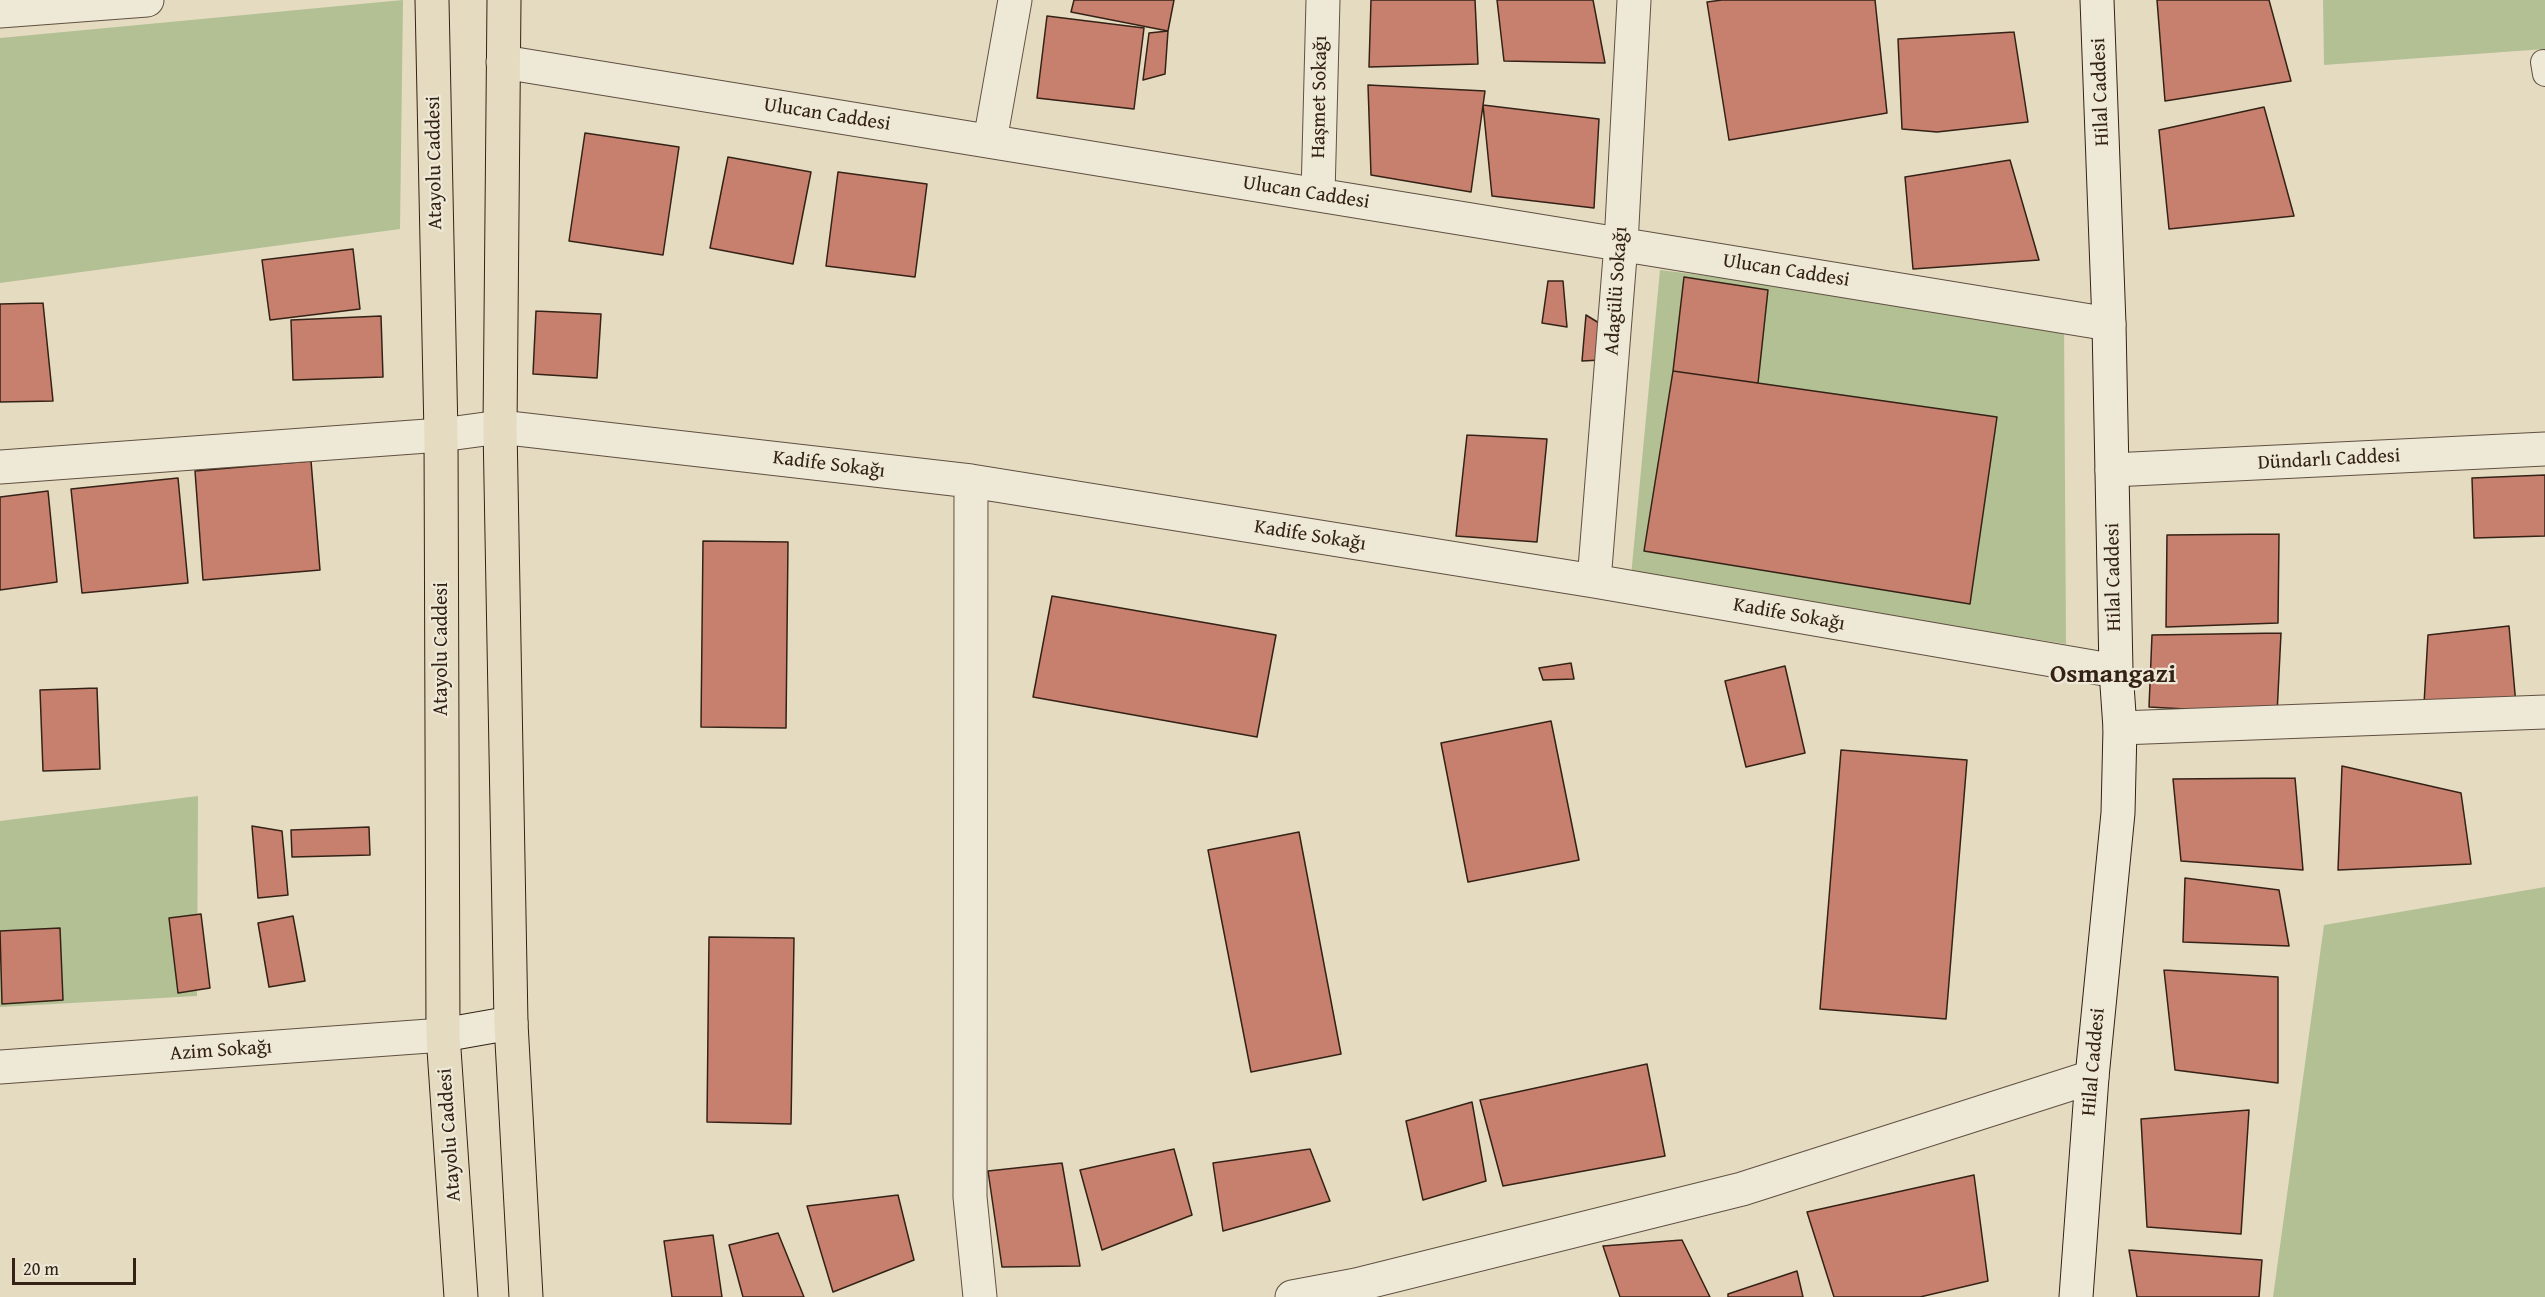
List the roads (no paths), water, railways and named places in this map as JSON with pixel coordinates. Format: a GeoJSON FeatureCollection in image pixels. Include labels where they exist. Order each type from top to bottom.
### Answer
{"type":"FeatureCollection","features":[{"type":"Feature","properties":{"kind":"main road","name":"Atayolu Caddesi"},"geometry":{"type":"LineString","coordinates":[[432,0],[441,435],[443,1035],[461,1297]]}},
{"type":"Feature","properties":{"kind":"main road"},"geometry":{"type":"LineString","coordinates":[[504,0],[500,427],[511,1023],[526,1297]]}},
{"type":"Feature","properties":{"kind":"street"},"geometry":{"type":"LineString","coordinates":[[0,11],[147,0]]}},
{"type":"Feature","properties":{"kind":"street"},"geometry":{"type":"LineString","coordinates":[[990,141],[1015,0]]}},
{"type":"Feature","properties":{"kind":"street","name":"Haşmet Sokağı"},"geometry":{"type":"LineString","coordinates":[[1318,195],[1323,0]]}},
{"type":"Feature","properties":{"kind":"street","name":"Adagülü Sokağı"},"geometry":{"type":"LineString","coordinates":[[1594,581],[1621,244],[1634,0]]}},
{"type":"Feature","properties":{"kind":"street","name":"Hilal Caddesi"},"geometry":{"type":"LineString","coordinates":[[2076,1297],[2092,1077],[2118,813],[2120,728],[2116,670],[2109,324],[2097,0]]}},
{"type":"Feature","properties":{"kind":"street","name":"Ulucan Caddesi"},"geometry":{"type":"LineString","coordinates":[[503,62],[2109,324]]}},
{"type":"Feature","properties":{"kind":"street","name":"Kadife Sokağı"},"geometry":{"type":"LineString","coordinates":[[0,467],[441,435],[500,427],[971,481],[1594,581],[2116,670]]}},
{"type":"Feature","properties":{"kind":"street","name":"Dündarlı Caddesi"},"geometry":{"type":"LineString","coordinates":[[2112,470],[2545,449]]}},
{"type":"Feature","properties":{"kind":"street"},"geometry":{"type":"LineString","coordinates":[[971,481],[970,1197],[980,1297]]}},
{"type":"Feature","properties":{"kind":"street"},"geometry":{"type":"LineString","coordinates":[[2120,728],[2545,712]]}},
{"type":"Feature","properties":{"kind":"street","name":"Azim Sokağı"},"geometry":{"type":"LineString","coordinates":[[0,1067],[443,1035],[511,1023]]}},
{"type":"Feature","properties":{"kind":"street"},"geometry":{"type":"LineString","coordinates":[[1292,1297],[1356,1285],[1742,1189],[2092,1077]]}},
{"type":"Feature","properties":{"kind":"district","name":"Osmangazi"},"geometry":{"type":"Point","coordinates":[2113,675]}}]}
